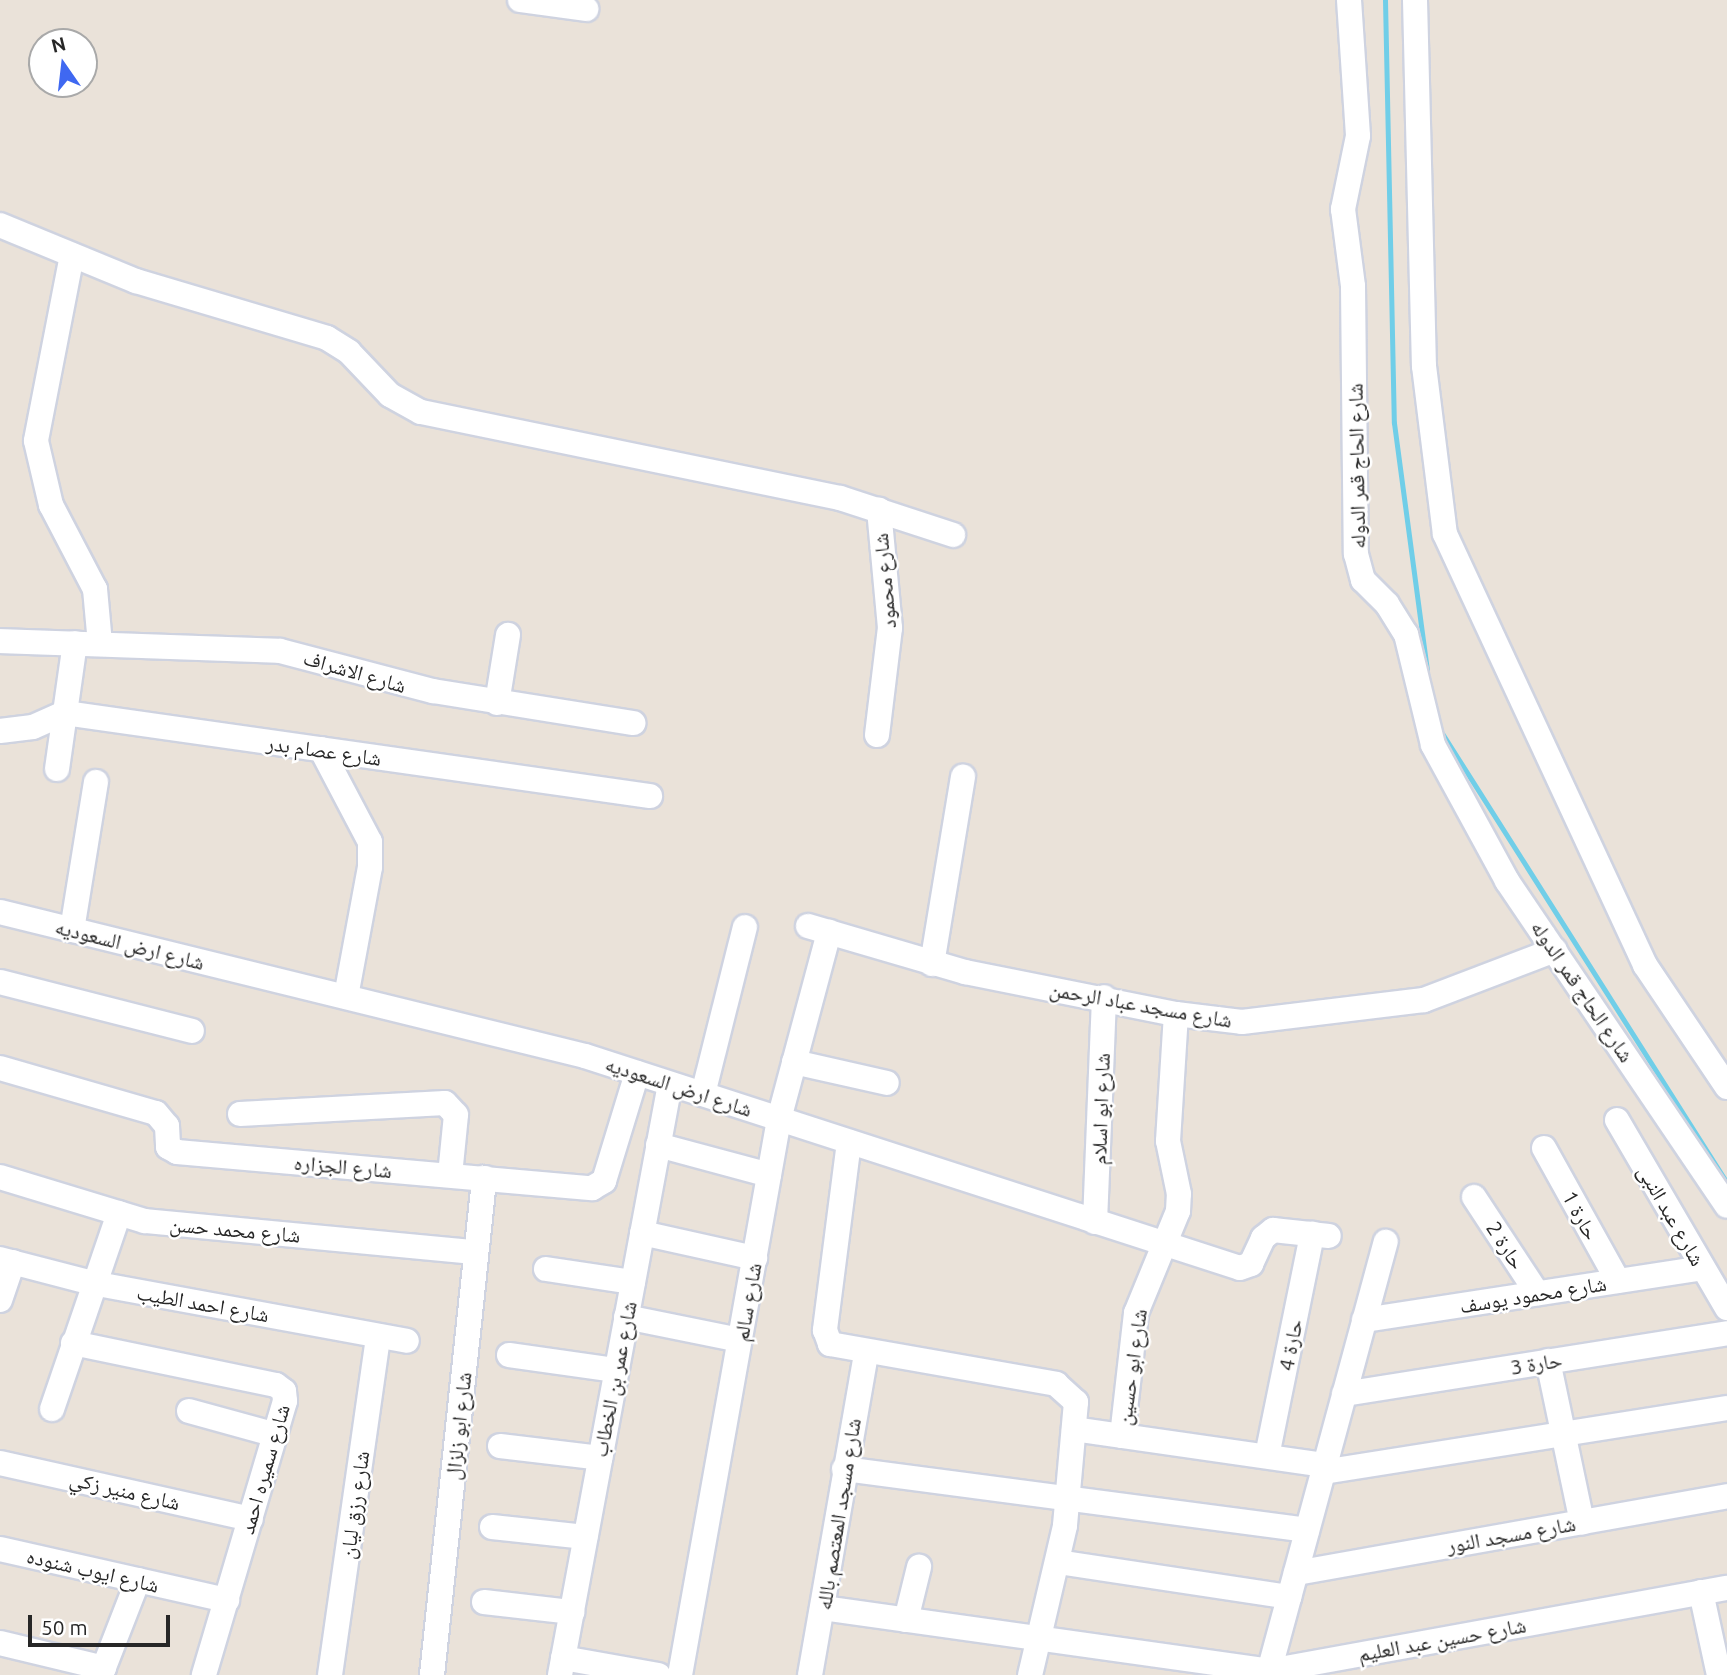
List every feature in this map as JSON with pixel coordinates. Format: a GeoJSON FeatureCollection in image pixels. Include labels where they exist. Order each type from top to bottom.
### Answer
{"type":"FeatureCollection","features":[{"type":"Feature","properties":{"kind":"street"},"geometry":{"type":"LineString","coordinates":[[520,0],[586,9]]}},
{"type":"Feature","properties":{"kind":"street","name":"شارع الحاج قمر الدوله"},"geometry":{"type":"LineString","coordinates":[[1349,0],[1358,136],[1343,208],[1355,324],[1356,554],[1363,580],[1387,604],[1406,634],[1433,746],[1507,881],[1727,1206]]}},
{"type":"Feature","properties":{"kind":"street"},"geometry":{"type":"LineString","coordinates":[[1415,0],[1424,366],[1431,450],[1445,534],[1645,965],[1727,1087]]}},
{"type":"Feature","properties":{"kind":"street"},"geometry":{"type":"LineString","coordinates":[[0,225],[136,281],[327,338],[349,352],[390,395],[421,412],[839,498],[953,535]]}},
{"type":"Feature","properties":{"kind":"street"},"geometry":{"type":"LineString","coordinates":[[72,255],[36,441],[51,505],[95,589],[100,644]]}},
{"type":"Feature","properties":{"kind":"street","name":"شارع محمود"},"geometry":{"type":"LineString","coordinates":[[877,735],[890,628],[879,510]]}},
{"type":"Feature","properties":{"kind":"street"},"geometry":{"type":"LineString","coordinates":[[497,703],[508,635]]}},
{"type":"Feature","properties":{"kind":"street","name":"شارع الاشراف"},"geometry":{"type":"LineString","coordinates":[[0,641],[280,651],[401,685],[497,703],[633,723]]}},
{"type":"Feature","properties":{"kind":"street"},"geometry":{"type":"LineString","coordinates":[[57,769],[75,643]]}},
{"type":"Feature","properties":{"kind":"street"},"geometry":{"type":"LineString","coordinates":[[0,731],[33,727],[65,713]]}},
{"type":"Feature","properties":{"kind":"street","name":"شارع عصام بدر"},"geometry":{"type":"LineString","coordinates":[[65,713],[650,796]]}},
{"type":"Feature","properties":{"kind":"street"},"geometry":{"type":"LineString","coordinates":[[321,749],[370,842],[370,867],[346,997]]}},
{"type":"Feature","properties":{"kind":"street"},"geometry":{"type":"LineString","coordinates":[[932,964],[963,777]]}},
{"type":"Feature","properties":{"kind":"street"},"geometry":{"type":"LineString","coordinates":[[72,930],[96,782]]}},
{"type":"Feature","properties":{"kind":"street","name":"شارع ارض السعوديه"},"geometry":{"type":"LineString","coordinates":[[0,912],[346,997],[637,1073],[1244,1268],[1273,1230],[1320,1235]]}},
{"type":"Feature","properties":{"kind":"street"},"geometry":{"type":"LineString","coordinates":[[703,1094],[745,927]]}},
{"type":"Feature","properties":{"kind":"street","name":"شارع مسجد عباد الرحمن"},"geometry":{"type":"LineString","coordinates":[[819,929],[932,964],[1104,997],[1176,1014],[1242,1021],[1385,1007],[1461,989],[1555,950]]}},
{"type":"Feature","properties":{"kind":"street","name":"شارع سالم"},"geometry":{"type":"LineString","coordinates":[[680,1675],[779,1119],[794,1062],[819,929]]}},
{"type":"Feature","properties":{"kind":"street"},"geometry":{"type":"LineString","coordinates":[[0,982],[192,1031]]}},
{"type":"Feature","properties":{"kind":"street","name":"شارع ابو اسلام"},"geometry":{"type":"LineString","coordinates":[[1095,1222],[1104,997]]}},
{"type":"Feature","properties":{"kind":"street","name":"شارع ابو حسين"},"geometry":{"type":"LineString","coordinates":[[1122,1436],[1136,1313],[1178,1212],[1179,1194],[1168,1141],[1176,1014]]}},
{"type":"Feature","properties":{"kind":"street"},"geometry":{"type":"LineString","coordinates":[[794,1062],[887,1083]]}},
{"type":"Feature","properties":{"kind":"street","name":"شارع الجزاره"},"geometry":{"type":"LineString","coordinates":[[0,1068],[156,1114],[167,1126],[167,1144],[173,1152],[599,1186],[637,1073]]}},
{"type":"Feature","properties":{"kind":"street","name":"شارع عمر بن الخطاب"},"geometry":{"type":"LineString","coordinates":[[562,1666],[670,1084]]}},
{"type":"Feature","properties":{"kind":"street"},"geometry":{"type":"LineString","coordinates":[[240,1114],[445,1102],[456,1115],[450,1175]]}},
{"type":"Feature","properties":{"kind":"street","name":"شارع عبد النبى"},"geometry":{"type":"LineString","coordinates":[[1617,1120],[1727,1308]]}},
{"type":"Feature","properties":{"kind":"street"},"geometry":{"type":"LineString","coordinates":[[849,1142],[825,1330],[830,1344],[866,1354],[1056,1384],[1076,1402],[1069,1499],[1058,1562],[1030,1675]]}},
{"type":"Feature","properties":{"kind":"street"},"geometry":{"type":"LineString","coordinates":[[658,1145],[769,1175]]}},
{"type":"Feature","properties":{"kind":"street","name":"حارة 1"},"geometry":{"type":"LineString","coordinates":[[1544,1148],[1618,1281]]}},
{"type":"Feature","properties":{"kind":"street","name":"شارع محمد حسن"},"geometry":{"type":"LineString","coordinates":[[0,1177],[145,1221],[476,1252]]}},
{"type":"Feature","properties":{"kind":"street","name":"شارع ابو زلزال"},"geometry":{"type":"LineString","coordinates":[[432,1675],[484,1178]]}},
{"type":"Feature","properties":{"kind":"street","name":"حارة 2"},"geometry":{"type":"LineString","coordinates":[[1474,1197],[1537,1293]]}},
{"type":"Feature","properties":{"kind":"street"},"geometry":{"type":"LineString","coordinates":[[52,1409],[92,1283],[120,1213]]}},
{"type":"Feature","properties":{"kind":"street"},"geometry":{"type":"LineString","coordinates":[[642,1233],[755,1258]]}},
{"type":"Feature","properties":{"kind":"street","name":"حارة 4"},"geometry":{"type":"LineString","coordinates":[[1267,1456],[1320,1235]]}},
{"type":"Feature","properties":{"kind":"street"},"geometry":{"type":"LineString","coordinates":[[1269,1673],[1386,1242]]}},
{"type":"Feature","properties":{"kind":"street"},"geometry":{"type":"LineString","coordinates":[[0,1300],[7,1260]]}},
{"type":"Feature","properties":{"kind":"street","name":"شارع احمد الطيب"},"geometry":{"type":"LineString","coordinates":[[7,1260],[92,1283],[407,1341]]}},
{"type":"Feature","properties":{"kind":"street","name":"شارع محمود يوسف"},"geometry":{"type":"LineString","coordinates":[[1364,1320],[1702,1268]]}},
{"type":"Feature","properties":{"kind":"street"},"geometry":{"type":"LineString","coordinates":[[546,1269],[633,1282]]}},
{"type":"Feature","properties":{"kind":"street"},"geometry":{"type":"LineString","coordinates":[[626,1317],[740,1340]]}},
{"type":"Feature","properties":{"kind":"street","name":"حارة 3"},"geometry":{"type":"LineString","coordinates":[[1344,1394],[1727,1333]]}},
{"type":"Feature","properties":{"kind":"street","name":"شارع رزق ليان"},"geometry":{"type":"LineString","coordinates":[[330,1675],[378,1336]]}},
{"type":"Feature","properties":{"kind":"street","name":"شارع سميره احمد"},"geometry":{"type":"LineString","coordinates":[[73,1343],[276,1385],[285,1401],[205,1675]]}},
{"type":"Feature","properties":{"kind":"street","name":"شارع مسجد المعتصم بالله"},"geometry":{"type":"LineString","coordinates":[[810,1675],[866,1354]]}},
{"type":"Feature","properties":{"kind":"street"},"geometry":{"type":"LineString","coordinates":[[509,1355],[616,1370]]}},
{"type":"Feature","properties":{"kind":"street"},"geometry":{"type":"LineString","coordinates":[[1548,1362],[1582,1522]]}},
{"type":"Feature","properties":{"kind":"street"},"geometry":{"type":"LineString","coordinates":[[1074,1429],[1267,1456],[1324,1469],[1727,1408]]}},
{"type":"Feature","properties":{"kind":"street"},"geometry":{"type":"LineString","coordinates":[[189,1411],[276,1435]]}},
{"type":"Feature","properties":{"kind":"street"},"geometry":{"type":"LineString","coordinates":[[500,1446],[600,1458]]}},
{"type":"Feature","properties":{"kind":"street","name":"شارع منير زكي"},"geometry":{"type":"LineString","coordinates":[[0,1463],[251,1519]]}},
{"type":"Feature","properties":{"kind":"street"},"geometry":{"type":"LineString","coordinates":[[844,1469],[1307,1530]]}},
{"type":"Feature","properties":{"kind":"street","name":"شارع مسجد النور"},"geometry":{"type":"LineString","coordinates":[[1296,1573],[1727,1496]]}},
{"type":"Feature","properties":{"kind":"street"},"geometry":{"type":"LineString","coordinates":[[492,1527],[585,1537]]}},
{"type":"Feature","properties":{"kind":"street","name":"شارع ايوب شنوده"},"geometry":{"type":"LineString","coordinates":[[0,1549],[227,1600]]}},
{"type":"Feature","properties":{"kind":"street"},"geometry":{"type":"LineString","coordinates":[[1058,1562],[1289,1597]]}},
{"type":"Feature","properties":{"kind":"street"},"geometry":{"type":"LineString","coordinates":[[906,1620],[919,1567]]}},
{"type":"Feature","properties":{"kind":"street"},"geometry":{"type":"LineString","coordinates":[[0,1643],[103,1671],[138,1580]]}},
{"type":"Feature","properties":{"kind":"street","name":"شارع حسين عبد العليم"},"geometry":{"type":"LineString","coordinates":[[823,1608],[1269,1673],[1727,1588]]}},
{"type":"Feature","properties":{"kind":"street"},"geometry":{"type":"LineString","coordinates":[[1701,1592],[1719,1675]]}},
{"type":"Feature","properties":{"kind":"street"},"geometry":{"type":"LineString","coordinates":[[484,1602],[572,1612]]}},
{"type":"Feature","properties":{"kind":"street"},"geometry":{"type":"LineString","coordinates":[[562,1666],[657,1675]]}},
{"type":"Feature","properties":{"kind":"waterway"},"geometry":{"type":"LineString","coordinates":[[1385,0],[1394,423],[1427,670]]}},
{"type":"Feature","properties":{"kind":"waterway"},"geometry":{"type":"LineString","coordinates":[[1440,730],[1727,1183]]}}]}
